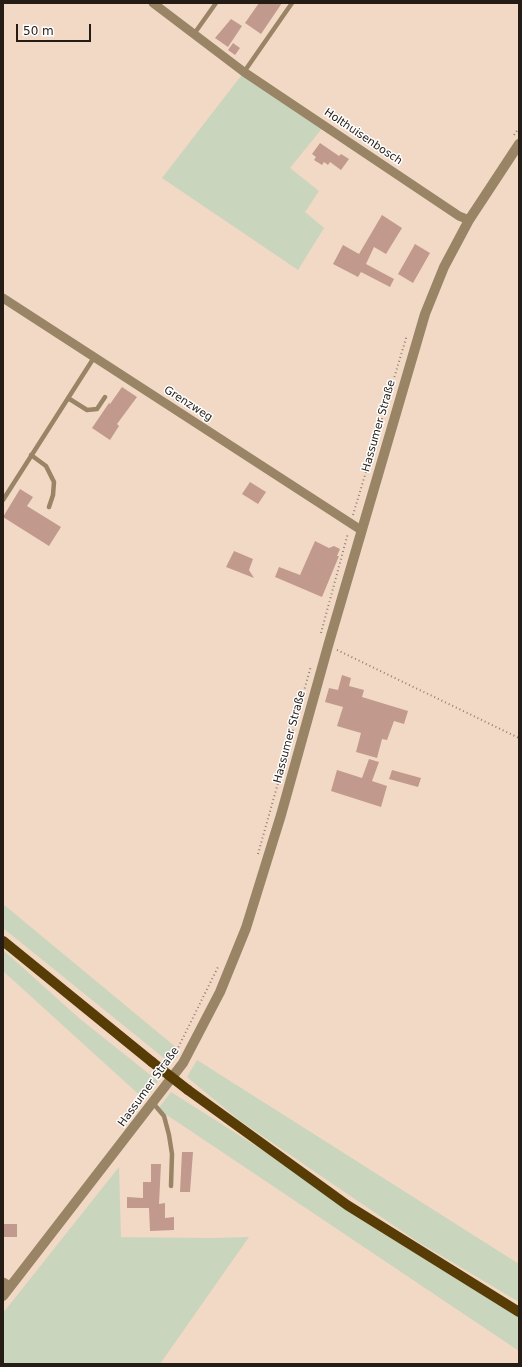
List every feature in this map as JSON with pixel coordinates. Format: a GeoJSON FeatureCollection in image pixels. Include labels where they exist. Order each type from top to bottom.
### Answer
{"type":"FeatureCollection","features":[{"type":"Feature","properties":{"kind":"main road"},"geometry":{"type":"LineString","coordinates":[[3,941],[188,1090],[347,1205],[519,1312]]}},
{"type":"Feature","properties":{"kind":"street","name":"Holthuisenbosch"},"geometry":{"type":"LineString","coordinates":[[153,3],[244,72],[459,216],[469,220]]}},
{"type":"Feature","properties":{"kind":"street","name":"Hassumer Straße"},"geometry":{"type":"LineString","coordinates":[[3,1296],[7,1284],[153,1103],[183,1063],[220,992],[246,928],[281,815],[361,530],[425,314],[444,267],[469,220],[515,142]]}},
{"type":"Feature","properties":{"kind":"street","name":"Grenzweg"},"geometry":{"type":"LineString","coordinates":[[3,298],[361,530]]}},
{"type":"Feature","properties":{"kind":"lane"},"geometry":{"type":"LineString","coordinates":[[194,34],[216,3]]}},
{"type":"Feature","properties":{"kind":"lane"},"geometry":{"type":"LineString","coordinates":[[244,72],[292,3]]}},
{"type":"Feature","properties":{"kind":"lane"},"geometry":{"type":"LineString","coordinates":[[3,500],[94,356]]}},
{"type":"Feature","properties":{"kind":"lane"},"geometry":{"type":"LineString","coordinates":[[68,398],[87,410],[97,409],[105,397]]}},
{"type":"Feature","properties":{"kind":"lane"},"geometry":{"type":"LineString","coordinates":[[31,456],[46,466],[54,482],[53,495],[49,507]]}},
{"type":"Feature","properties":{"kind":"lane"},"geometry":{"type":"LineString","coordinates":[[153,1103],[164,1116],[169,1135],[172,1154],[171,1186]]}},
{"type":"Feature","properties":{"kind":"path"},"geometry":{"type":"LineString","coordinates":[[515,142],[519,128]]}},
{"type":"Feature","properties":{"kind":"path"},"geometry":{"type":"LineString","coordinates":[[408,335],[318,640],[519,738]]}},
{"type":"Feature","properties":{"kind":"path"},"geometry":{"type":"LineString","coordinates":[[256,859],[312,663]]}},
{"type":"Feature","properties":{"kind":"path"},"geometry":{"type":"LineString","coordinates":[[170,1063],[221,961]]}},
{"type":"Feature","properties":{"kind":"green space"},"geometry":{"type":"Polygon","coordinates":[[[244,72],[324,126],[290,168],[319,191],[305,212],[324,228],[298,270],[162,178],[244,72]]]}},
{"type":"Feature","properties":{"kind":"green space"},"geometry":{"type":"Polygon","coordinates":[[[3,904],[178,1049],[170,1063],[3,928],[3,904]]]}},
{"type":"Feature","properties":{"kind":"green space"},"geometry":{"type":"Polygon","coordinates":[[[3,950],[80,1019],[158,1081],[145,1100],[3,971],[3,950]]]}},
{"type":"Feature","properties":{"kind":"green space"},"geometry":{"type":"Polygon","coordinates":[[[197,1060],[519,1264],[519,1302],[418,1242],[239,1120],[187,1077],[197,1060]]]}},
{"type":"Feature","properties":{"kind":"green space"},"geometry":{"type":"Polygon","coordinates":[[[171,1092],[519,1313],[519,1351],[158,1109],[171,1092]]]}},
{"type":"Feature","properties":{"kind":"green space"},"geometry":{"type":"Polygon","coordinates":[[[119,1167],[121,1237],[103,1237],[214,1238],[249,1237],[160,1364],[3,1364],[3,1313],[119,1167]]]}},
{"type":"Feature","properties":{"kind":"building"},"geometry":{"type":"Polygon","coordinates":[[[259,3],[282,3],[261,34],[245,23],[259,3]]]}},
{"type":"Feature","properties":{"kind":"building"},"geometry":{"type":"Polygon","coordinates":[[[231,19],[242,26],[228,47],[215,38],[231,19]]]}},
{"type":"Feature","properties":{"kind":"building"},"geometry":{"type":"Polygon","coordinates":[[[233,43],[240,48],[235,55],[228,50],[233,43]]]}},
{"type":"Feature","properties":{"kind":"building"},"geometry":{"type":"Polygon","coordinates":[[[320,143],[339,156],[341,154],[349,159],[341,170],[330,162],[328,165],[324,162],[322,165],[314,160],[316,157],[312,154],[320,143]]]}},
{"type":"Feature","properties":{"kind":"building"},"geometry":{"type":"Polygon","coordinates":[[[382,215],[402,228],[386,254],[374,247],[366,264],[394,279],[390,287],[361,272],[358,277],[333,264],[343,245],[359,254],[382,215]]]}},
{"type":"Feature","properties":{"kind":"building"},"geometry":{"type":"Polygon","coordinates":[[[415,244],[430,253],[413,283],[398,274],[415,244]]]}},
{"type":"Feature","properties":{"kind":"building"},"geometry":{"type":"Polygon","coordinates":[[[122,387],[137,397],[117,424],[119,426],[110,440],[92,428],[122,387]]]}},
{"type":"Feature","properties":{"kind":"building"},"geometry":{"type":"Polygon","coordinates":[[[250,482],[266,492],[258,504],[242,494],[250,482]]]}},
{"type":"Feature","properties":{"kind":"building"},"geometry":{"type":"Polygon","coordinates":[[[20,489],[33,497],[27,506],[61,527],[49,546],[3,517],[20,489]]]}},
{"type":"Feature","properties":{"kind":"building"},"geometry":{"type":"Polygon","coordinates":[[[315,541],[329,548],[334,546],[340,549],[337,556],[339,556],[322,597],[275,577],[279,567],[300,575],[315,541]]]}},
{"type":"Feature","properties":{"kind":"building"},"geometry":{"type":"Polygon","coordinates":[[[234,551],[253,559],[249,570],[254,578],[226,567],[234,551]]]}},
{"type":"Feature","properties":{"kind":"building"},"geometry":{"type":"Polygon","coordinates":[[[342,675],[351,678],[349,686],[364,690],[362,697],[408,711],[404,724],[394,721],[387,740],[382,739],[377,758],[356,752],[361,733],[337,726],[343,707],[325,702],[329,688],[338,690],[342,675]]]}},
{"type":"Feature","properties":{"kind":"building"},"geometry":{"type":"Polygon","coordinates":[[[369,759],[379,762],[372,781],[387,786],[381,807],[331,791],[337,770],[362,778],[369,759]]]}},
{"type":"Feature","properties":{"kind":"building"},"geometry":{"type":"Polygon","coordinates":[[[392,770],[421,778],[418,787],[389,779],[392,770]]]}},
{"type":"Feature","properties":{"kind":"building"},"geometry":{"type":"Polygon","coordinates":[[[182,1152],[193,1152],[190,1192],[180,1192],[182,1152]]]}},
{"type":"Feature","properties":{"kind":"building"},"geometry":{"type":"Polygon","coordinates":[[[151,1164],[161,1164],[159,1204],[165,1203],[165,1218],[174,1217],[174,1230],[150,1231],[149,1208],[127,1208],[127,1197],[143,1198],[143,1182],[151,1182],[151,1164]]]}},
{"type":"Feature","properties":{"kind":"building"},"geometry":{"type":"Polygon","coordinates":[[[3,1224],[17,1224],[17,1237],[3,1237],[3,1224]]]}}]}
